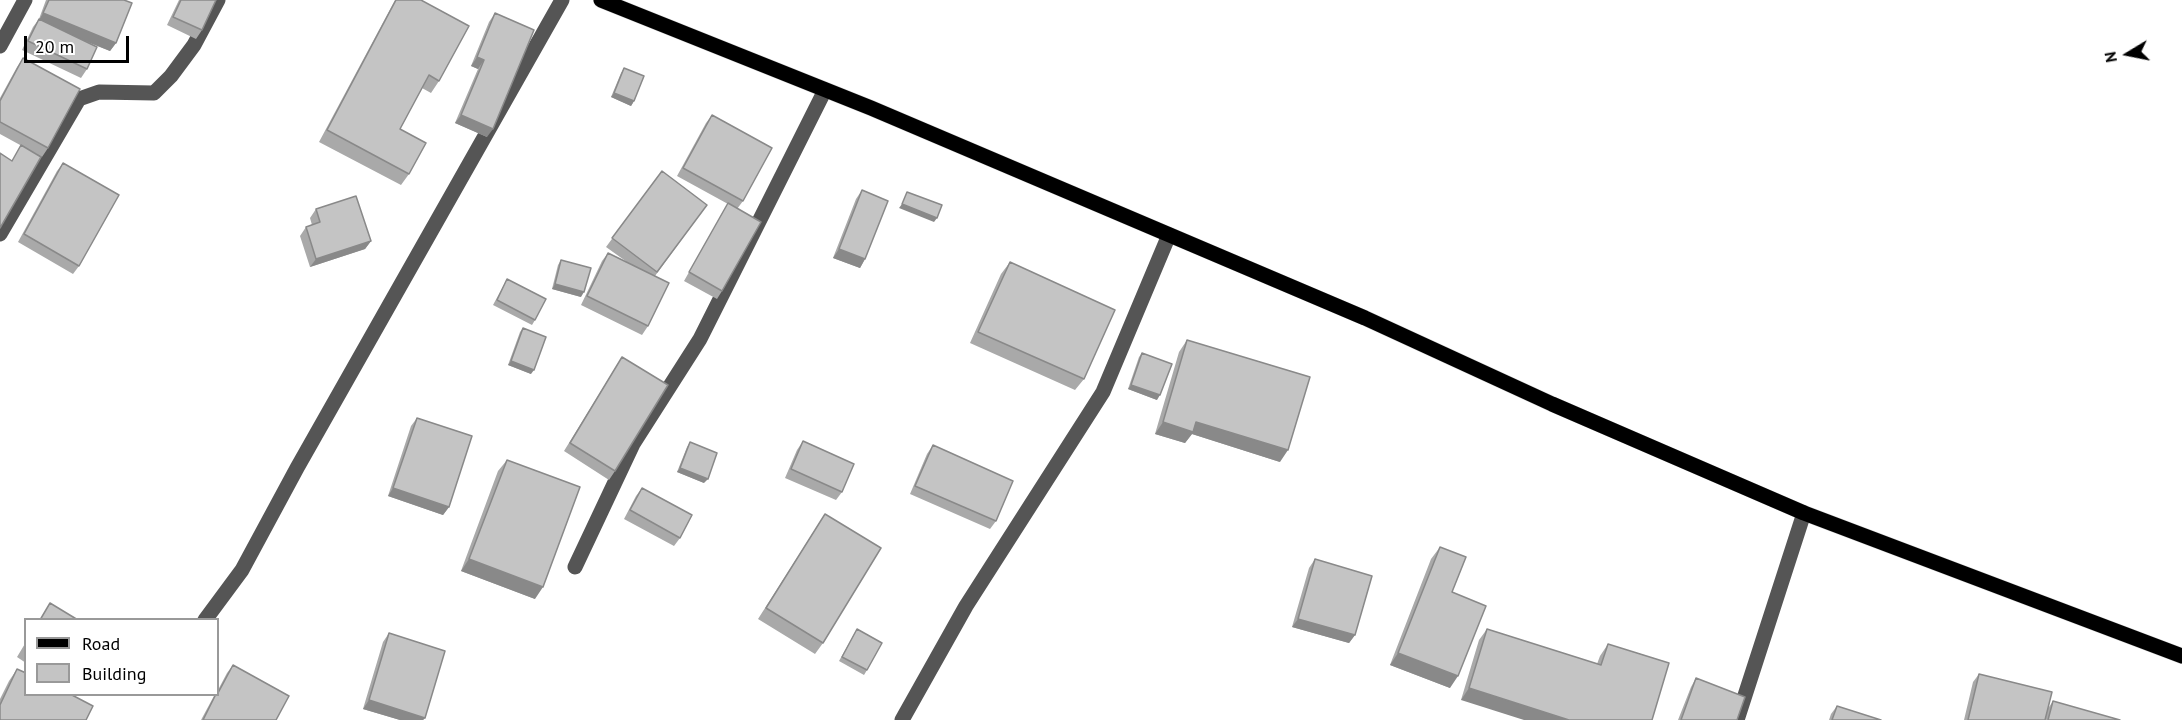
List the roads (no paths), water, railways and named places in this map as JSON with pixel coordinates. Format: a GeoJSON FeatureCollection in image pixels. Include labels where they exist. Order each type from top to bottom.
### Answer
{"type":"FeatureCollection","features":[{"type":"Feature","properties":{"kind":"main road"},"geometry":{"type":"LineString","coordinates":[[601,0],[825,90],[1365,318],[1552,404],[1804,513],[2182,656]]}},
{"type":"Feature","properties":{"kind":"street"},"geometry":{"type":"LineString","coordinates":[[0,46],[25,0]]}},
{"type":"Feature","properties":{"kind":"street"},"geometry":{"type":"LineString","coordinates":[[0,234],[79,99],[99,92],[154,93],[171,76],[195,45],[218,0]]}},
{"type":"Feature","properties":{"kind":"street"},"geometry":{"type":"LineString","coordinates":[[206,618],[242,570],[297,468],[562,0]]}},
{"type":"Feature","properties":{"kind":"street"},"geometry":{"type":"LineString","coordinates":[[575,567],[633,444],[700,339],[825,90]]}},
{"type":"Feature","properties":{"kind":"street"},"geometry":{"type":"LineString","coordinates":[[902,720],[966,606],[1102,392],[1169,235]]}},
{"type":"Feature","properties":{"kind":"street"},"geometry":{"type":"LineString","coordinates":[[1737,720],[1804,513]]}}]}
